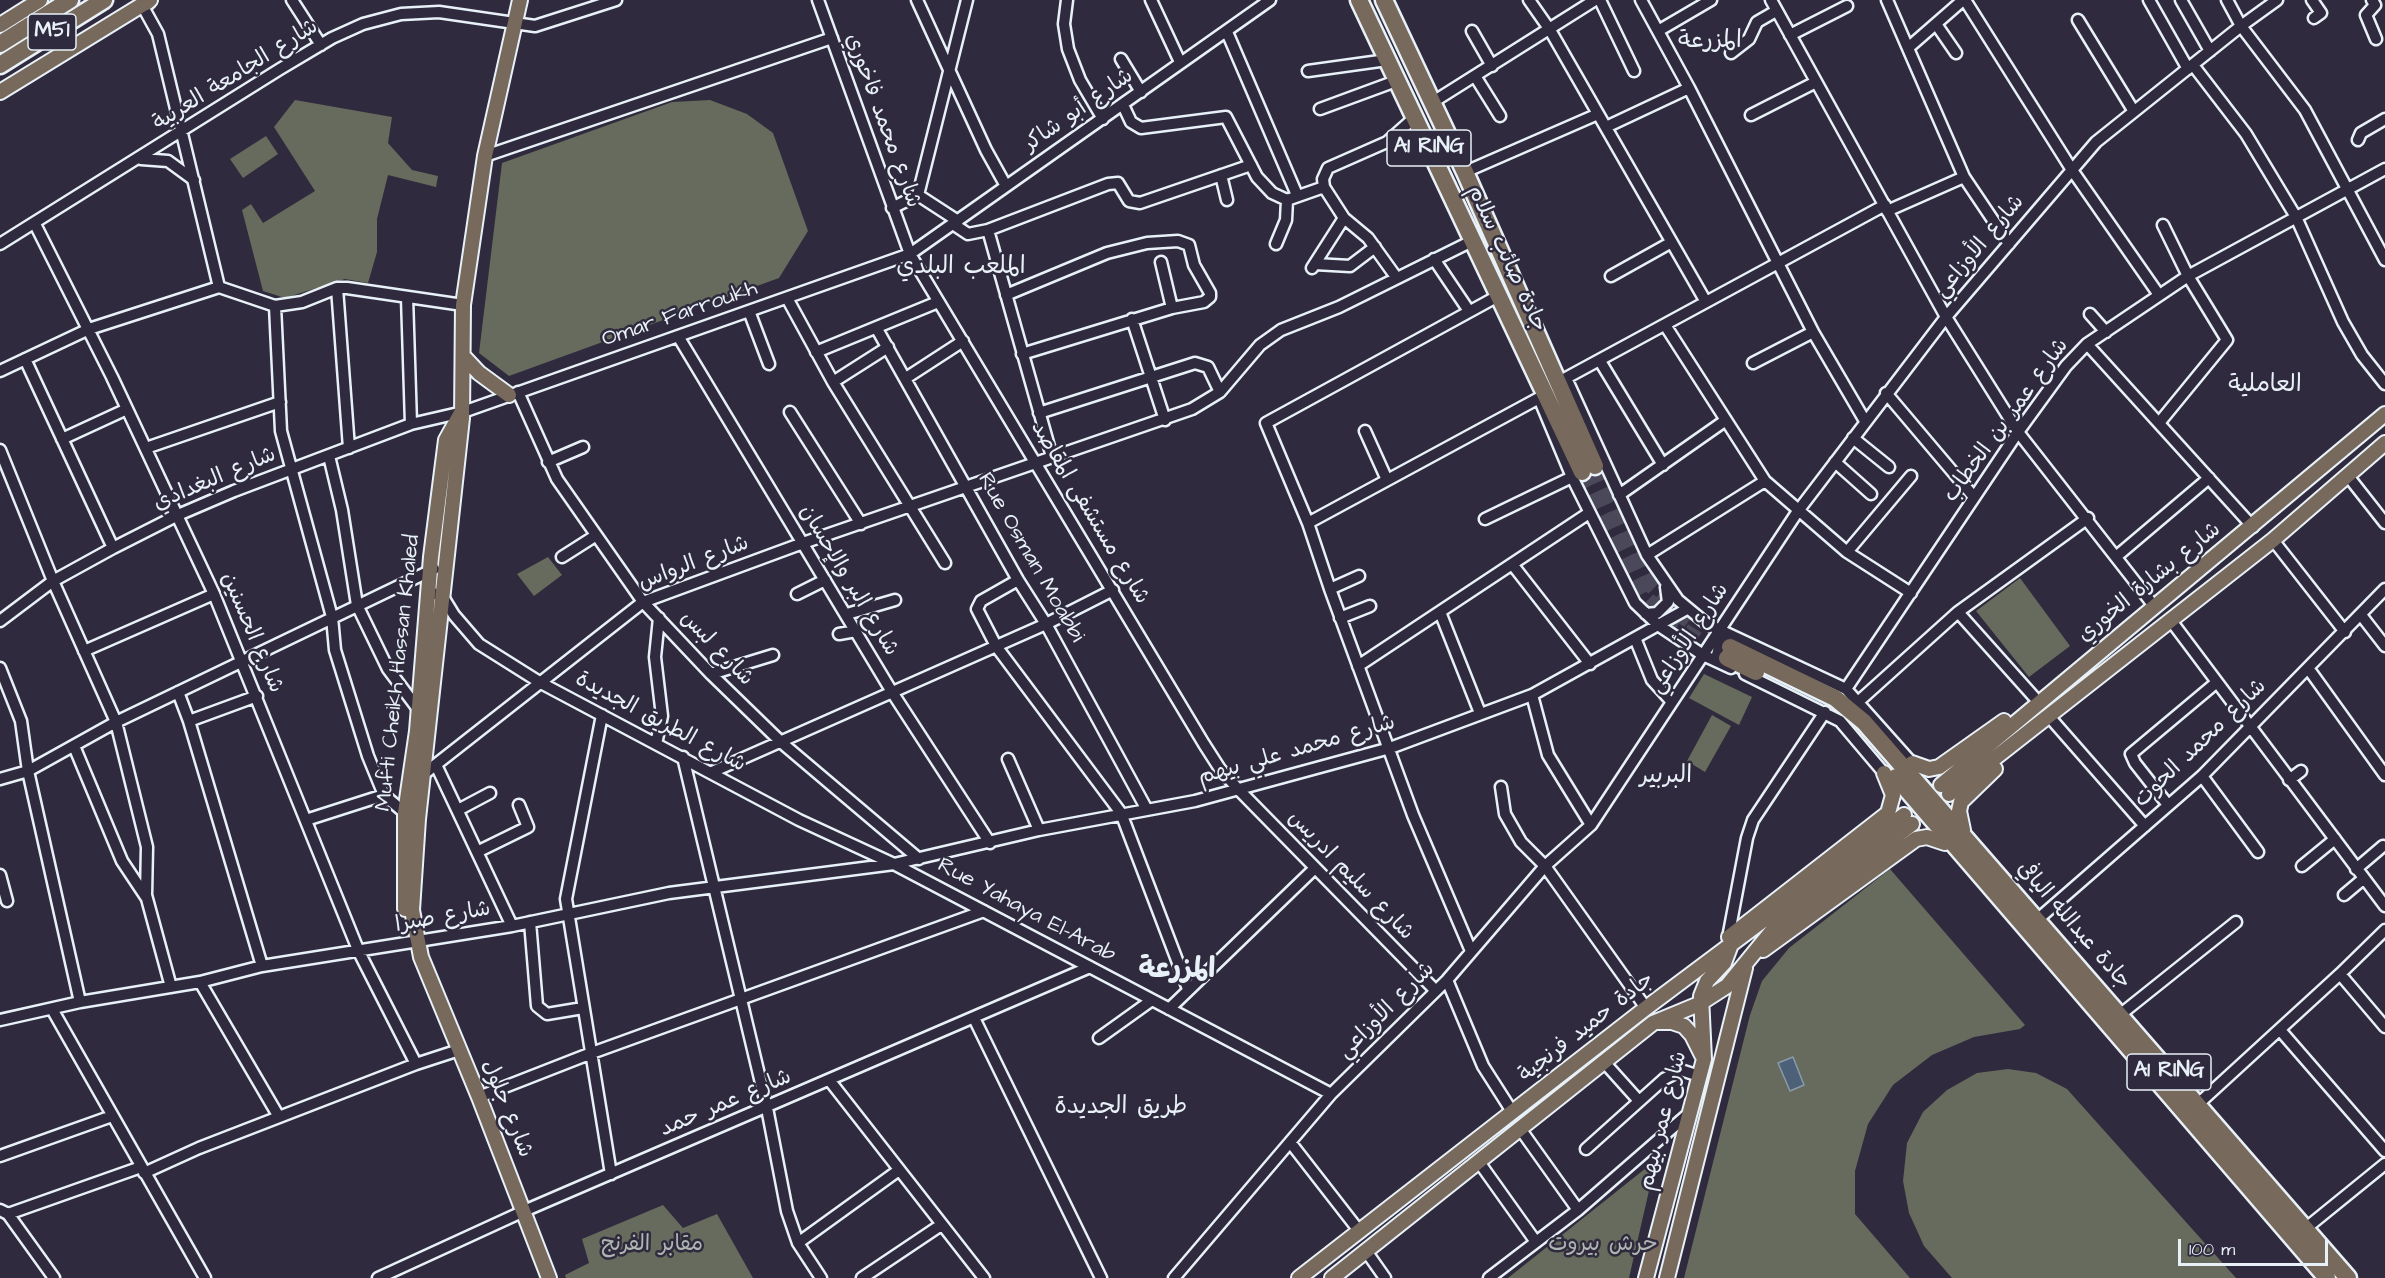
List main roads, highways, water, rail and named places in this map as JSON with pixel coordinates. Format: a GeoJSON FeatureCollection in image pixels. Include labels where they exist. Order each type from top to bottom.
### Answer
{"type":"FeatureCollection","features":[{"type":"Feature","properties":{"kind":"highway","name":"M51"},"geometry":{"type":"LineString","coordinates":[[0,44],[70,0]]}},
{"type":"Feature","properties":{"kind":"highway","name":"M51"},"geometry":{"type":"LineString","coordinates":[[0,65],[104,0]]}},
{"type":"Feature","properties":{"kind":"highway","name":"جادة صائب سلام"},"geometry":{"type":"LineString","coordinates":[[1359,0],[1583,472],[1520,294],[1466,172],[1384,0]]}},
{"type":"Feature","properties":{"kind":"highway"},"geometry":{"type":"LineString","coordinates":[[1520,294],[1566,378]]}},
{"type":"Feature","properties":{"kind":"highway"},"geometry":{"type":"LineString","coordinates":[[1498,296],[1539,398]]}},
{"type":"Feature","properties":{"kind":"highway","name":"جادة عبدالله اليافي"},"geometry":{"type":"LineString","coordinates":[[2327,1278],[2031,925],[1850,723],[1815,700],[1729,652],[1824,692],[1848,707],[1990,865],[2031,925],[2121,1014],[2348,1278]]}},
{"type":"Feature","properties":{"kind":"highway"},"geometry":{"type":"LineString","coordinates":[[1912,763],[1990,865]]}},
{"type":"Feature","properties":{"kind":"highway"},"geometry":{"type":"LineString","coordinates":[[1884,773],[1945,843],[2031,925]]}},
{"type":"Feature","properties":{"kind":"main road"},"geometry":{"type":"LineString","coordinates":[[0,25],[40,0]]}},
{"type":"Feature","properties":{"kind":"main road","name":"Mufti Cheikh Hassan Khaled"},"geometry":{"type":"LineString","coordinates":[[415,942],[412,910],[418,819],[463,412],[463,305],[485,156],[520,0]]}},
{"type":"Feature","properties":{"kind":"main road"},"geometry":{"type":"LineString","coordinates":[[0,92],[147,2]]}},
{"type":"Feature","properties":{"kind":"main road"},"geometry":{"type":"LineString","coordinates":[[463,357],[484,378],[513,394]]}},
{"type":"Feature","properties":{"kind":"main road","name":"Mufti Cheikh Hassan Khaled"},"geometry":{"type":"LineString","coordinates":[[415,942],[406,923],[405,813],[446,440],[463,412]]}},
{"type":"Feature","properties":{"kind":"main road","name":"شارع بشارة الخوري"},"geometry":{"type":"LineString","coordinates":[[2385,414],[2253,527],[2109,643],[1945,789],[2115,666],[2273,540],[2352,482],[2385,442]]}},
{"type":"Feature","properties":{"kind":"main road"},"geometry":{"type":"LineString","coordinates":[[1912,763],[1929,768],[1945,764],[2079,662],[2109,643]]}},
{"type":"Feature","properties":{"kind":"main road"},"geometry":{"type":"LineString","coordinates":[[1963,830],[1959,811],[1966,796],[2103,681],[2115,666]]}},
{"type":"Feature","properties":{"kind":"main road"},"geometry":{"type":"LineString","coordinates":[[1729,942],[1888,813],[1893,795],[1884,773]]}},
{"type":"Feature","properties":{"kind":"main road","name":"جادة حميد فرنجية"},"geometry":{"type":"LineString","coordinates":[[1299,1278],[1684,979],[1695,962],[1729,942],[1908,820],[1772,931],[1727,986],[1700,1004],[1653,1023],[1332,1278]]}},
{"type":"Feature","properties":{"kind":"main road"},"geometry":{"type":"LineString","coordinates":[[1748,962],[1916,839],[1928,837],[1945,843]]}},
{"type":"Feature","properties":{"kind":"main road","name":"شارع جلول"},"geometry":{"type":"LineString","coordinates":[[415,942],[480,1098],[549,1278]]}},
{"type":"Feature","properties":{"kind":"main road","name":"شارع عمر بيهم"},"geometry":{"type":"LineString","coordinates":[[1646,1278],[1686,1116],[1704,1059],[1700,1004],[1703,989],[1724,963],[1729,942]]}},
{"type":"Feature","properties":{"kind":"main road","name":"شارع عمر بيهم"},"geometry":{"type":"LineString","coordinates":[[1667,1278],[1748,962]]}},
{"type":"Feature","properties":{"kind":"main road"},"geometry":{"type":"LineString","coordinates":[[1653,1023],[1672,1022],[1684,1026],[1696,1042],[1704,1059]]}},
{"type":"Feature","properties":{"kind":"main road"},"geometry":{"type":"LineString","coordinates":[[1686,1116],[1708,1115]]}},
{"type":"Feature","properties":{"kind":"water"},"geometry":{"type":"Polygon","coordinates":[[[1793,1057],[1804,1085],[1790,1091],[1778,1063],[1793,1057]]]}},
{"type":"Feature","properties":{"kind":"tunnel"},"geometry":{"type":"LineString","coordinates":[[1595,466],[1649,583],[1678,613],[1691,622]]}},
{"type":"Feature","properties":{"kind":"tunnel"},"geometry":{"type":"LineString","coordinates":[[1582,472],[1644,596],[1671,623],[1722,655]]}},
{"type":"Feature","properties":{"kind":"district","name":"المزرعة"},"geometry":{"type":"Point","coordinates":[1710,42]}},
{"type":"Feature","properties":{"kind":"district","name":"الملعب البلدي"},"geometry":{"type":"Point","coordinates":[961,268]}},
{"type":"Feature","properties":{"kind":"district","name":"العاملية"},"geometry":{"type":"Point","coordinates":[2265,386]}},
{"type":"Feature","properties":{"kind":"district","name":"البربير"},"geometry":{"type":"Point","coordinates":[1666,777]}},
{"type":"Feature","properties":{"kind":"district","name":"المزرعة"},"geometry":{"type":"Point","coordinates":[1177,971]}},
{"type":"Feature","properties":{"kind":"district","name":"طريق الجديدة"},"geometry":{"type":"Point","coordinates":[1121,1108]}},
{"type":"Feature","properties":{"kind":"park label","name":"مقابر الفرنج"},"geometry":{"type":"Point","coordinates":[652,1245]}},
{"type":"Feature","properties":{"kind":"park label","name":"حرش بيروت"},"geometry":{"type":"Point","coordinates":[1603,1245]}}]}
